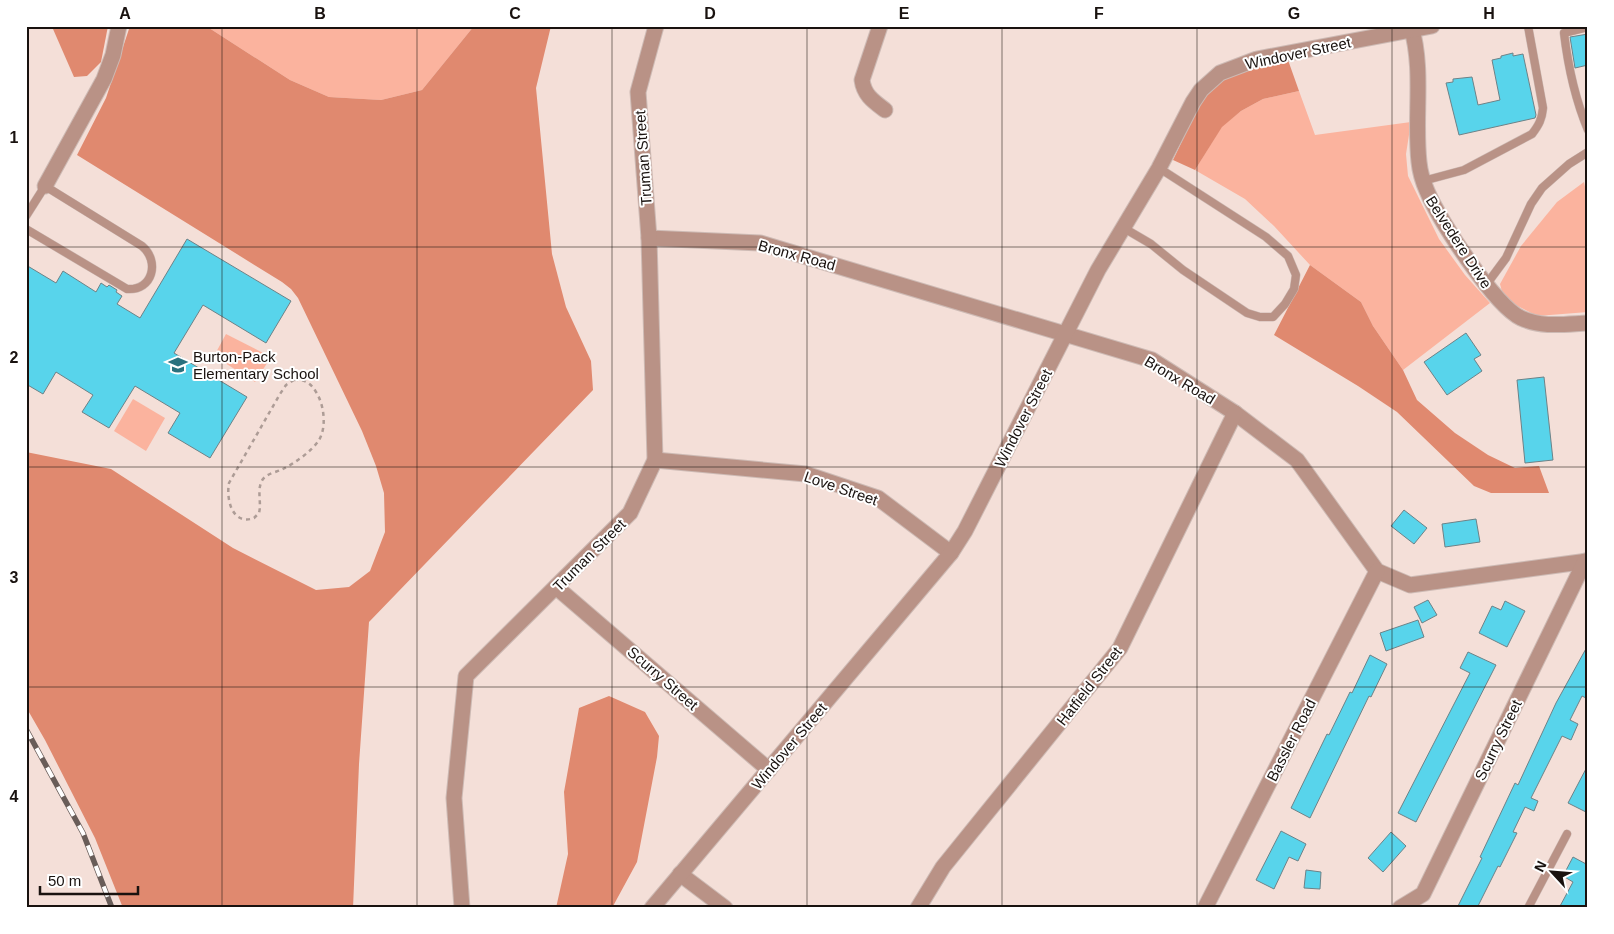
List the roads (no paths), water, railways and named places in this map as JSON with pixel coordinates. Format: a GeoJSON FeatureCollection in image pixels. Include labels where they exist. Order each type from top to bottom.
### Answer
{"type":"FeatureCollection","features":[{"type":"Feature","properties":{"kind":"street"},"geometry":{"type":"LineString","coordinates":[[45,186],[104,79],[113,55],[119,26]]}},
{"type":"Feature","properties":{"kind":"street","name":"Truman Street"},"geometry":{"type":"LineString","coordinates":[[462,908],[454,798],[466,676],[630,514],[655,460],[649,238],[638,92],[656,26]]}},
{"type":"Feature","properties":{"kind":"street"},"geometry":{"type":"LineString","coordinates":[[880,26],[862,80],[863,87],[869,98],[885,110]]}},
{"type":"Feature","properties":{"kind":"street","name":"Windover Street"},"geometry":{"type":"LineString","coordinates":[[652,908],[951,553],[965,531],[1098,270],[1159,168],[1201,90],[1220,73],[1257,59],[1411,28],[1432,26]]}},
{"type":"Feature","properties":{"kind":"street","name":"Belvedere Drive"},"geometry":{"type":"LineString","coordinates":[[1411,28],[1417,63],[1419,157],[1423,181],[1432,202],[1486,285],[1504,306],[1520,318],[1545,325],[1588,323]]}},
{"type":"Feature","properties":{"kind":"street","name":"Bronx Road"},"geometry":{"type":"LineString","coordinates":[[649,238],[760,243],[1152,360],[1235,414],[1297,460],[1377,571],[1410,586],[1586,561]]}},
{"type":"Feature","properties":{"kind":"street","name":"Hatfield Street"},"geometry":{"type":"LineString","coordinates":[[918,908],[943,867],[1120,648],[1235,414]]}},
{"type":"Feature","properties":{"kind":"street","name":"Love Street"},"geometry":{"type":"LineString","coordinates":[[655,460],[806,474],[878,498],[951,553]]}},
{"type":"Feature","properties":{"kind":"street","name":"Scurry Street"},"geometry":{"type":"LineString","coordinates":[[1400,908],[1423,894],[1586,561]]}},
{"type":"Feature","properties":{"kind":"street","name":"Bassler Road"},"geometry":{"type":"LineString","coordinates":[[1206,908],[1377,571]]}},
{"type":"Feature","properties":{"kind":"street","name":"Scurry Street"},"geometry":{"type":"LineString","coordinates":[[556,587],[769,770]]}},
{"type":"Feature","properties":{"kind":"street"},"geometry":{"type":"LineString","coordinates":[[680,874],[725,908]]}},
{"type":"Feature","properties":{"kind":"lane"},"geometry":{"type":"LineString","coordinates":[[1423,181],[1464,170],[1532,134],[1539,125],[1543,108],[1528,26]]}},
{"type":"Feature","properties":{"kind":"lane"},"geometry":{"type":"LineString","coordinates":[[1588,27],[1564,33],[1566,52],[1579,108],[1588,130]]}},
{"type":"Feature","properties":{"kind":"lane"},"geometry":{"type":"LineString","coordinates":[[1486,285],[1506,258],[1531,204],[1542,188],[1569,164],[1588,152]]}},
{"type":"Feature","properties":{"kind":"lane"},"geometry":{"type":"LineString","coordinates":[[1122,227],[1151,244],[1183,270],[1247,313],[1260,317],[1273,317],[1285,304],[1294,289],[1296,275],[1288,256],[1266,236],[1159,168]]}},
{"type":"Feature","properties":{"kind":"lane"},"geometry":{"type":"LineString","coordinates":[[26,216],[45,186],[142,246],[151,256],[152,273],[142,286],[127,288],[26,228]]}},
{"type":"Feature","properties":{"kind":"lane"},"geometry":{"type":"LineString","coordinates":[[1528,908],[1567,834]]}},
{"type":"Feature","properties":{"kind":"railway"},"geometry":{"type":"LineString","coordinates":[[26,729],[83,833],[112,908]]}},
{"type":"Feature","properties":{"kind":"place","name":"Burton-Pack Elementary School"},"geometry":{"type":"Point","coordinates":[178,365]}}]}
